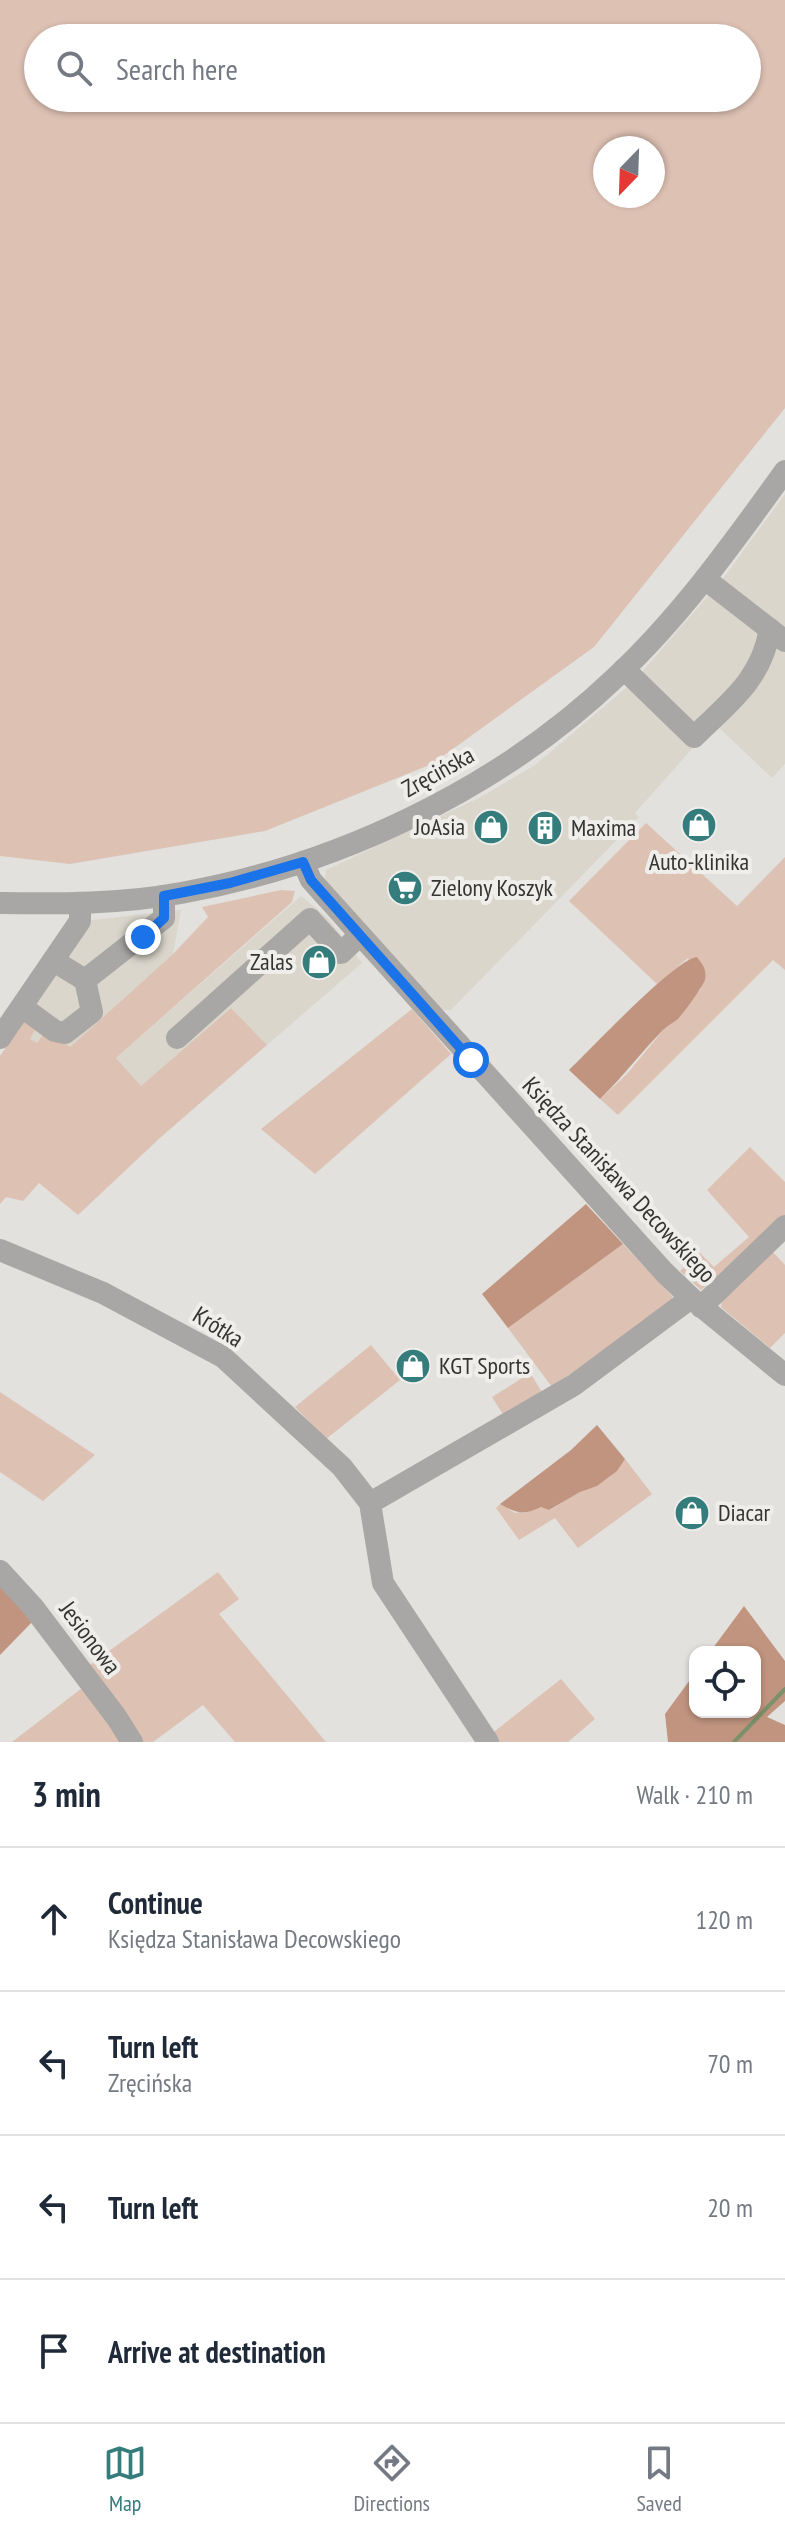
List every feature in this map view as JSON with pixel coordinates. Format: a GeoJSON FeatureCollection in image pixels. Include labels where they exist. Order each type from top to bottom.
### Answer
{"type":"FeatureCollection","features":[{"type":"Feature","properties":{"kind":"street","name":"Zręcińska"},"geometry":{"type":"LineString","coordinates":[[0,903],[80,904],[164,896],[230,883],[303,862],[386,830],[484,778],[570,717],[624,669],[705,579],[785,471]]}},
{"type":"Feature","properties":{"kind":"street"},"geometry":{"type":"LineString","coordinates":[[624,669],[694,737],[752,677],[777,635],[705,579]]}},
{"type":"Feature","properties":{"kind":"street","name":"Księdza Stanisława Decowskiego"},"geometry":{"type":"LineString","coordinates":[[303,862],[311,880],[621,1226],[696,1303],[785,1375]]}},
{"type":"Feature","properties":{"kind":"street"},"geometry":{"type":"LineString","coordinates":[[85,980],[164,918],[164,896]]}},
{"type":"Feature","properties":{"kind":"street"},"geometry":{"type":"LineString","coordinates":[[0,1038],[80,921],[80,904]]}},
{"type":"Feature","properties":{"kind":"street"},"geometry":{"type":"LineString","coordinates":[[177,1038],[310,919],[341,953],[360,935]]}},
{"type":"Feature","properties":{"kind":"street"},"geometry":{"type":"LineString","coordinates":[[22,1007],[55,1031],[65,1033],[92,1012],[85,980],[54,961]]}},
{"type":"Feature","properties":{"kind":"street"},"geometry":{"type":"LineString","coordinates":[[488,1742],[383,1583],[370,1503],[574,1385],[696,1303],[785,1226]]}},
{"type":"Feature","properties":{"kind":"street","name":"Krótka"},"geometry":{"type":"LineString","coordinates":[[0,1250],[103,1293],[223,1357],[342,1467],[370,1503]]}},
{"type":"Feature","properties":{"kind":"street","name":"Jesionowa"},"geometry":{"type":"LineString","coordinates":[[0,1571],[33,1607],[132,1742]]}},
{"type":"Feature","properties":{"kind":"shaded area"},"geometry":{"type":"Polygon","coordinates":[[[0,0],[785,0],[785,408],[594,647],[432,764],[265,831],[70,864],[0,856],[0,0]]]}},
{"type":"Feature","properties":{"kind":"shaded area"},"geometry":{"type":"Polygon","coordinates":[[[785,494],[785,764],[772,778],[716,725],[635,813],[639,817],[451,1010],[442,1010],[325,880],[326,870],[479,798],[535,765],[632,683],[721,581],[785,494]]]}},
{"type":"Feature","properties":{"kind":"shaded area"},"geometry":{"type":"Polygon","coordinates":[[[646,823],[737,906],[785,857],[785,970],[773,960],[618,1115],[600,1099],[627,1074],[664,1029],[680,1017],[701,989],[688,958],[657,984],[569,901],[646,823]]]}},
{"type":"Feature","properties":{"kind":"shaded area"},"geometry":{"type":"Polygon","coordinates":[[[281,890],[295,891],[292,902],[116,1058],[141,1086],[231,1008],[267,1045],[161,1137],[78,1215],[39,1183],[23,1201],[6,1197],[0,1204],[0,1056],[27,1017],[38,1024],[30,1039],[37,1043],[46,1031],[70,1047],[173,954],[208,917],[202,907],[281,890]]]}},
{"type":"Feature","properties":{"kind":"shaded area"},"geometry":{"type":"Polygon","coordinates":[[[301,896],[328,918],[362,963],[267,1045],[231,1008],[141,1087],[116,1058],[301,896]]]}},
{"type":"Feature","properties":{"kind":"shaded area"},"geometry":{"type":"Polygon","coordinates":[[[181,910],[173,954],[70,1047],[37,1044],[29,1039],[37,1024],[27,1017],[92,920],[181,910]]]}},
{"type":"Feature","properties":{"kind":"shaded area"},"geometry":{"type":"Polygon","coordinates":[[[697,957],[705,975],[698,993],[678,1019],[663,1030],[600,1099],[569,1070],[652,988],[697,957]]]}},
{"type":"Feature","properties":{"kind":"shaded area"},"geometry":{"type":"Polygon","coordinates":[[[412,1009],[451,1054],[315,1174],[261,1129],[412,1009]]]}},
{"type":"Feature","properties":{"kind":"shaded area"},"geometry":{"type":"Polygon","coordinates":[[[750,1147],[785,1182],[785,1219],[701,1290],[680,1271],[700,1253],[714,1267],[749,1237],[707,1190],[750,1147]]]}},
{"type":"Feature","properties":{"kind":"shaded area"},"geometry":{"type":"Polygon","coordinates":[[[586,1204],[623,1244],[508,1328],[482,1294],[586,1204]]]}},
{"type":"Feature","properties":{"kind":"shaded area"},"geometry":{"type":"Polygon","coordinates":[[[623,1244],[673,1297],[664,1308],[552,1387],[508,1328],[623,1244]]]}},
{"type":"Feature","properties":{"kind":"shaded area"},"geometry":{"type":"Polygon","coordinates":[[[770,1249],[785,1265],[785,1333],[770,1348],[721,1307],[722,1301],[770,1249]]]}},
{"type":"Feature","properties":{"kind":"shaded area"},"geometry":{"type":"Polygon","coordinates":[[[371,1345],[400,1380],[326,1439],[295,1407],[371,1345]]]}},
{"type":"Feature","properties":{"kind":"shaded area"},"geometry":{"type":"Polygon","coordinates":[[[530,1373],[542,1392],[504,1416],[492,1397],[530,1373]]]}},
{"type":"Feature","properties":{"kind":"shaded area"},"geometry":{"type":"Polygon","coordinates":[[[0,1392],[95,1455],[43,1501],[0,1472],[0,1392]]]}},
{"type":"Feature","properties":{"kind":"shaded area"},"geometry":{"type":"Polygon","coordinates":[[[597,1425],[625,1459],[617,1471],[597,1486],[549,1510],[541,1507],[520,1512],[500,1504],[571,1450],[597,1425]]]}},
{"type":"Feature","properties":{"kind":"shaded area"},"geometry":{"type":"Polygon","coordinates":[[[625,1459],[652,1494],[578,1548],[555,1518],[519,1540],[496,1508],[500,1504],[515,1513],[541,1507],[550,1510],[609,1477],[625,1459]]]}},
{"type":"Feature","properties":{"kind":"shaded area"},"geometry":{"type":"Polygon","coordinates":[[[218,1572],[239,1599],[219,1614],[326,1742],[235,1742],[203,1705],[153,1742],[141,1742],[87,1667],[218,1572]]]}},
{"type":"Feature","properties":{"kind":"shaded area"},"geometry":{"type":"Polygon","coordinates":[[[0,1578],[35,1619],[0,1655],[0,1578]]]}},
{"type":"Feature","properties":{"kind":"shaded area"},"geometry":{"type":"Polygon","coordinates":[[[744,1606],[785,1661],[785,1701],[767,1717],[785,1725],[785,1742],[668,1742],[665,1714],[689,1681],[689,1718],[761,1718],[761,1646],[714,1646],[744,1606]]]}},
{"type":"Feature","properties":{"kind":"shaded area"},"geometry":{"type":"Polygon","coordinates":[[[561,1679],[595,1719],[568,1742],[495,1742],[490,1735],[561,1679]]]}},
{"type":"Feature","properties":{"kind":"shaded area"},"geometry":{"type":"Polygon","coordinates":[[[86,1685],[126,1742],[12,1742],[86,1685]]]}},
{"type":"Feature","properties":{"kind":"waterway"},"geometry":{"type":"LineString","coordinates":[[734,1742],[785,1689]]}},
{"type":"Feature","properties":{"kind":"place","name":"Auto-klinika"},"geometry":{"type":"Point","coordinates":[699,825]}},
{"type":"Feature","properties":{"kind":"place","name":"JoAsia"},"geometry":{"type":"Point","coordinates":[491,827]}},
{"type":"Feature","properties":{"kind":"place","name":"Maxima"},"geometry":{"type":"Point","coordinates":[545,828]}},
{"type":"Feature","properties":{"kind":"place","name":"Zielony Koszyk"},"geometry":{"type":"Point","coordinates":[405,888]}},
{"type":"Feature","properties":{"kind":"place","name":"Zalas"},"geometry":{"type":"Point","coordinates":[319,962]}},
{"type":"Feature","properties":{"kind":"place","name":"KGT Sports"},"geometry":{"type":"Point","coordinates":[413,1366]}},
{"type":"Feature","properties":{"kind":"place","name":"Diacar"},"geometry":{"type":"Point","coordinates":[692,1513]}},
{"type":"Feature","properties":{"kind":"route"},"geometry":{"type":"LineString","coordinates":[[143,937],[164,918],[164,896],[230,883],[303,862],[311,880],[471,1060]]}}]}
